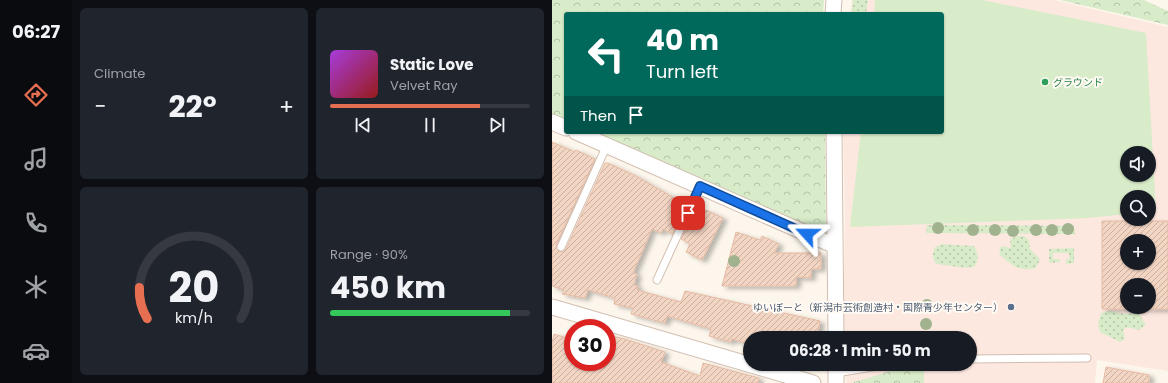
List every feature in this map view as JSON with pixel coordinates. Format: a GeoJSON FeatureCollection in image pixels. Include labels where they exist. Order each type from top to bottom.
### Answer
{"type":"FeatureCollection","features":[{"type":"Feature","properties":{"kind":"street"},"geometry":{"type":"LineString","coordinates":[[833,12],[834,0]]}},
{"type":"Feature","properties":{"kind":"street"},"geometry":{"type":"LineString","coordinates":[[552,122],[564,127]]}},
{"type":"Feature","properties":{"kind":"street"},"geometry":{"type":"LineString","coordinates":[[581,134],[835,246]]}},
{"type":"Feature","properties":{"kind":"street"},"geometry":{"type":"LineString","coordinates":[[834,134],[836,331]]}},
{"type":"Feature","properties":{"kind":"street"},"geometry":{"type":"LineString","coordinates":[[552,307],[813,383]]}},
{"type":"Feature","properties":{"kind":"lane"},"geometry":{"type":"LineString","coordinates":[[561,247],[607,145]]}},
{"type":"Feature","properties":{"kind":"lane"},"geometry":{"type":"LineString","coordinates":[[657,280],[700,186]]}},
{"type":"Feature","properties":{"kind":"lane"},"geometry":{"type":"LineString","coordinates":[[977,359],[1086,358]]}},
{"type":"Feature","properties":{"kind":"lane"},"geometry":{"type":"LineString","coordinates":[[836,373],[848,371]]}},
{"type":"Feature","properties":{"kind":"shaded area","name":"ゆいぽーと（新潟市芸術創造村・国際青少年センター）"},"geometry":{"type":"Polygon","coordinates":[[[852,0],[1054,0],[1168,27],[1168,371],[1097,360],[1095,383],[847,383],[844,371],[977,371],[977,331],[843,331],[845,218],[843,134],[944,134],[944,12],[850,12],[852,0]]]}},
{"type":"Feature","properties":{"kind":"green space"},"geometry":{"type":"Polygon","coordinates":[[[552,0],[824,0],[823,12],[564,12],[564,121],[552,116],[552,0]]]}},
{"type":"Feature","properties":{"kind":"green space"},"geometry":{"type":"Polygon","coordinates":[[[853,0],[868,0],[866,12],[851,12],[853,0]]]}},
{"type":"Feature","properties":{"kind":"green space","name":"グラウンド"},"geometry":{"type":"Polygon","coordinates":[[[875,0],[982,0],[1146,33],[1152,146],[1120,146],[1120,182],[1154,182],[1155,190],[1120,190],[1120,215],[1088,218],[850,227],[861,134],[944,134],[944,12],[874,12],[875,0]]]}},
{"type":"Feature","properties":{"kind":"green space"},"geometry":{"type":"Polygon","coordinates":[[[1060,0],[1144,0],[1168,11],[1168,25],[1060,0]]]}},
{"type":"Feature","properties":{"kind":"green space"},"geometry":{"type":"Polygon","coordinates":[[[591,134],[825,134],[826,235],[591,134]]]}},
{"type":"Feature","properties":{"kind":"green space"},"geometry":{"type":"Polygon","coordinates":[[[927,225],[1074,226],[1075,234],[926,233],[927,225]]]}},
{"type":"Feature","properties":{"kind":"green space"},"geometry":{"type":"Polygon","coordinates":[[[1018,236],[1024,236],[1029,240],[1030,249],[1040,259],[1036,268],[1024,269],[1015,267],[999,254],[1001,246],[1011,248],[1010,239],[1018,236]]]}},
{"type":"Feature","properties":{"kind":"green space"},"geometry":{"type":"Polygon","coordinates":[[[942,244],[974,246],[978,256],[976,264],[974,267],[966,268],[936,264],[933,257],[933,252],[935,247],[942,244]]]}},
{"type":"Feature","properties":{"kind":"green space"},"geometry":{"type":"Polygon","coordinates":[[[1074,248],[1074,263],[1066,264],[1066,259],[1069,259],[1069,253],[1053,253],[1053,259],[1060,259],[1060,262],[1049,263],[1049,249],[1074,248]]]}},
{"type":"Feature","properties":{"kind":"green space"},"geometry":{"type":"Polygon","coordinates":[[[1109,311],[1120,314],[1139,314],[1146,325],[1139,330],[1127,327],[1123,330],[1125,339],[1120,342],[1100,332],[1098,325],[1101,313],[1109,311]]]}},
{"type":"Feature","properties":{"kind":"green space"},"geometry":{"type":"Polygon","coordinates":[[[891,371],[924,371],[924,383],[851,383],[891,371]]]}},
{"type":"Feature","properties":{"kind":"building"},"geometry":{"type":"Polygon","coordinates":[[[552,142],[575,152],[576,150],[595,159],[556,245],[559,251],[562,252],[566,249],[605,163],[608,163],[636,176],[686,205],[673,234],[663,229],[661,233],[652,229],[633,273],[637,274],[634,285],[638,286],[637,290],[681,302],[685,291],[820,321],[818,331],[743,331],[743,342],[732,339],[731,342],[709,336],[711,329],[667,316],[665,323],[631,314],[633,308],[614,304],[615,298],[588,290],[585,298],[562,294],[564,290],[552,286],[552,142]]]}},
{"type":"Feature","properties":{"kind":"building"},"geometry":{"type":"Polygon","coordinates":[[[706,210],[723,218],[702,260],[686,252],[690,244],[681,239],[694,211],[703,216],[706,210]]]}},
{"type":"Feature","properties":{"kind":"building"},"geometry":{"type":"Polygon","coordinates":[[[1102,221],[1120,221],[1120,226],[1156,226],[1156,221],[1168,221],[1168,309],[1156,309],[1156,278],[1120,278],[1120,309],[1102,309],[1102,221]]]}},
{"type":"Feature","properties":{"kind":"building"},"geometry":{"type":"Polygon","coordinates":[[[736,232],[760,240],[762,236],[779,244],[774,253],[821,253],[821,269],[811,269],[811,278],[796,277],[796,286],[722,286],[736,232]]]}},
{"type":"Feature","properties":{"kind":"building"},"geometry":{"type":"Polygon","coordinates":[[[554,334],[564,337],[564,371],[616,371],[616,337],[665,352],[661,362],[700,376],[703,363],[759,378],[758,383],[552,383],[552,342],[554,334]]]}},
{"type":"Feature","properties":{"kind":"building"},"geometry":{"type":"Polygon","coordinates":[[[1106,367],[1149,375],[1149,383],[1103,383],[1106,367]]]}},
{"type":"Feature","properties":{"kind":"place","name":"グラウンド"},"geometry":{"type":"Point","coordinates":[1045,82]}},
{"type":"Feature","properties":{"kind":"place","name":"ゆいぽーと（新潟市芸術創造村・国際青少年センター）"},"geometry":{"type":"Point","coordinates":[1011,307]}},
{"type":"Feature","properties":{"kind":"route"},"geometry":{"type":"LineString","coordinates":[[688,213],[700,186],[807,234]]}}]}
